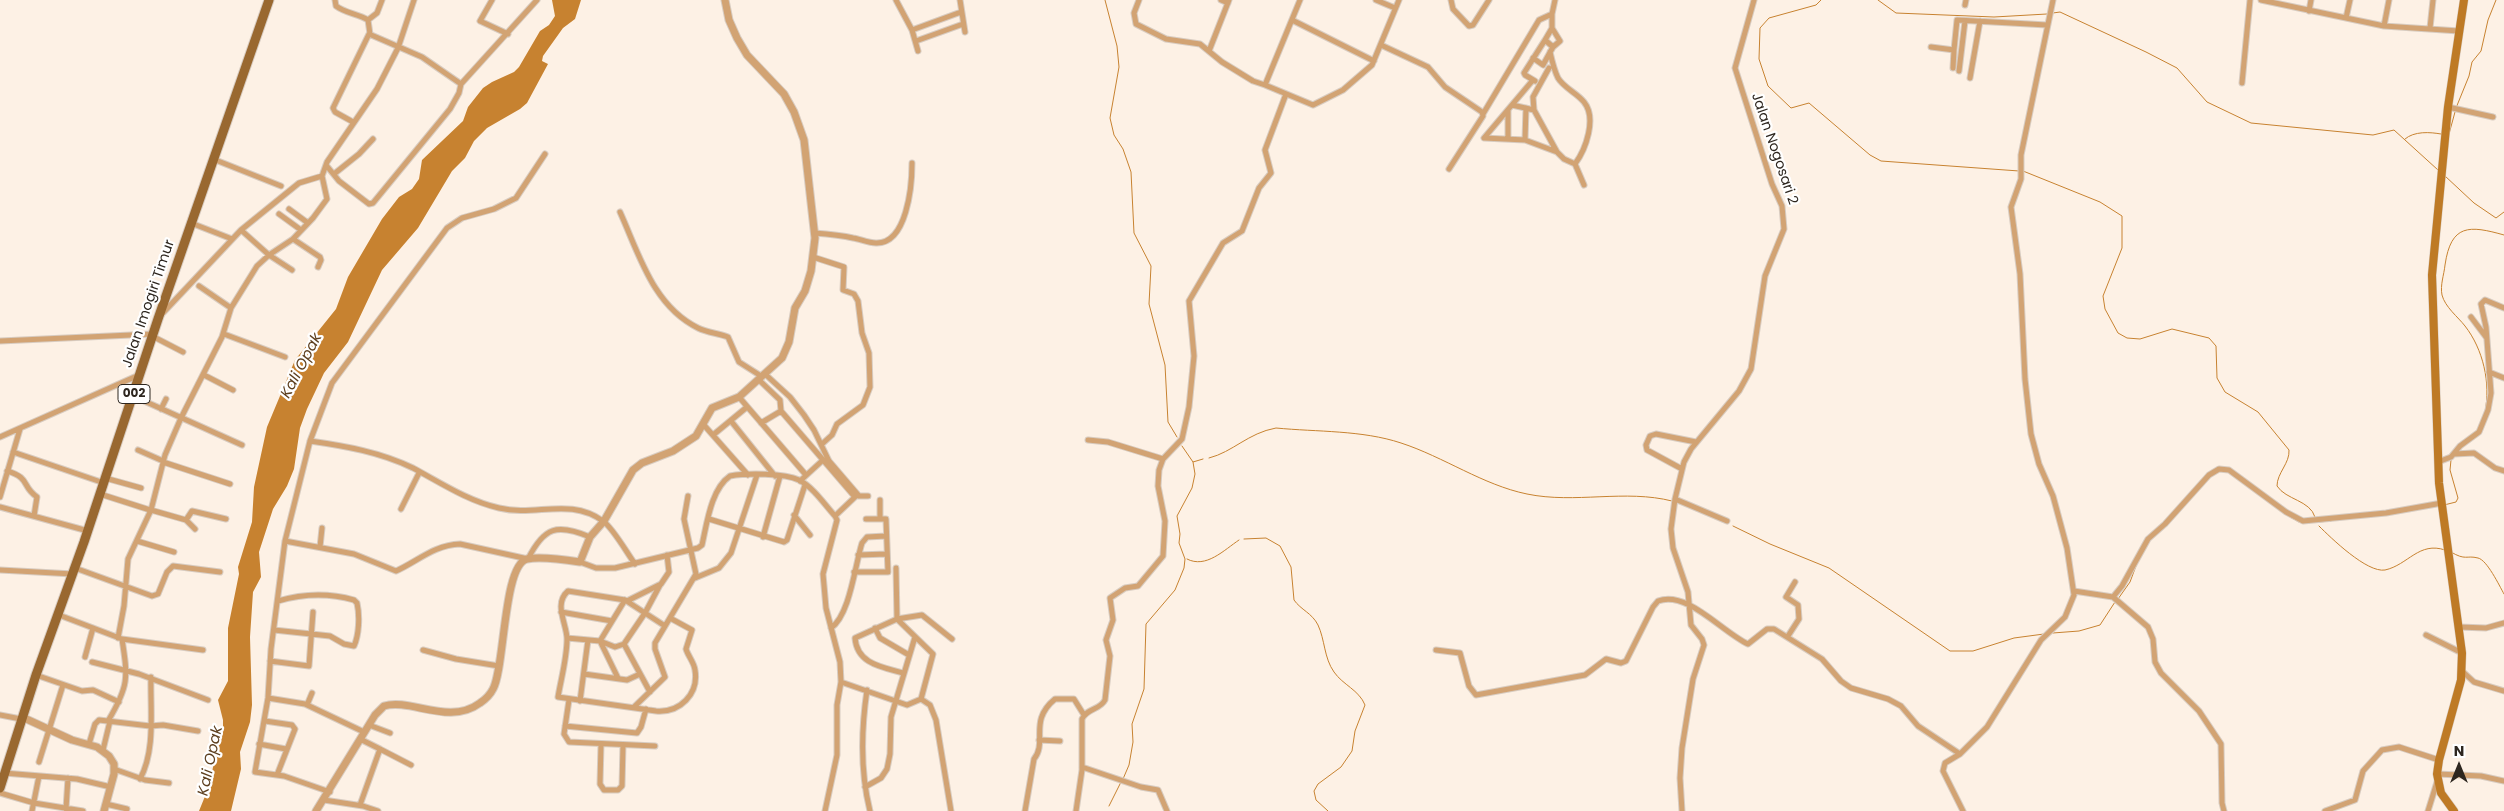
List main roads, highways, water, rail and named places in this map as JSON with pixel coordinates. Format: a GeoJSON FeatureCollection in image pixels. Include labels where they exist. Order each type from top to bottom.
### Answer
{"type":"FeatureCollection","features":[{"type":"Feature","properties":{"kind":"main road","name":"Jalan Imogiri Timur"},"geometry":{"type":"LineString","coordinates":[[0,788],[36,675],[59,615],[140,374],[156,337],[158,318],[269,0]]}},
{"type":"Feature","properties":{"kind":"main road"},"geometry":{"type":"LineString","coordinates":[[2454,811],[2441,793],[2437,778],[2439,760],[2458,694],[2462,671],[2462,653],[2438,462],[2435,303],[2432,275],[2444,139],[2464,0]]}},
{"type":"Feature","properties":{"kind":"water","name":"Kali Opak"},"geometry":{"type":"Polygon","coordinates":[[[552,0],[581,0],[575,19],[563,28],[543,56],[542,61],[548,64],[527,103],[487,128],[474,141],[465,158],[452,171],[418,228],[382,270],[348,342],[324,373],[307,409],[300,428],[294,469],[287,486],[273,509],[259,552],[261,577],[253,592],[250,637],[252,705],[250,722],[240,752],[241,769],[231,811],[199,811],[210,784],[216,750],[223,730],[223,720],[218,700],[228,681],[228,628],[239,574],[238,567],[252,522],[254,487],[267,427],[295,360],[336,309],[348,277],[382,219],[399,197],[412,189],[419,179],[422,160],[463,121],[468,107],[483,88],[514,72],[519,67],[540,31],[549,25],[555,16],[552,0]]]}},
{"type":"Feature","properties":{"kind":"waterway"},"geometry":{"type":"LineString","coordinates":[[1105,0],[1117,46],[1119,67],[1110,118],[1114,135],[1123,149],[1131,172],[1134,233],[1151,266],[1149,304],[1165,365],[1168,422],[1177,437]]}},
{"type":"Feature","properties":{"kind":"waterway"},"geometry":{"type":"LineString","coordinates":[[1821,0],[1816,5],[1769,18],[1760,28],[1759,59],[1768,86],[1791,108],[1809,103],[1870,155],[1881,161],[2019,171]]}},
{"type":"Feature","properties":{"kind":"waterway"},"geometry":{"type":"LineString","coordinates":[[1878,0],[1896,13],[1994,17],[2047,14]]}},
{"type":"Feature","properties":{"kind":"waterway"},"geometry":{"type":"LineString","coordinates":[[2456,108],[2469,76],[2472,62],[2481,51],[2488,20],[2496,0]]}},
{"type":"Feature","properties":{"kind":"waterway"},"geometry":{"type":"LineString","coordinates":[[2053,13],[2060,12],[2177,68],[2207,102],[2251,123],[2373,135],[2394,130],[2438,170]]}},
{"type":"Feature","properties":{"kind":"waterway"},"geometry":{"type":"LineString","coordinates":[[2449,134],[2455,112]]}},
{"type":"Feature","properties":{"kind":"waterway"},"geometry":{"type":"LineString","coordinates":[[2405,139],[2417,133],[2441,134]]}},
{"type":"Feature","properties":{"kind":"waterway"},"geometry":{"type":"LineString","coordinates":[[2023,171],[2100,202],[2122,216],[2122,248],[2103,296],[2105,309],[2118,333],[2127,338],[2140,339],[2172,329],[2209,338],[2216,346],[2217,378],[2225,392],[2258,412],[2289,450],[2288,459],[2279,477],[2277,486],[2281,491],[2308,507],[2315,517]]}},
{"type":"Feature","properties":{"kind":"waterway"},"geometry":{"type":"LineString","coordinates":[[2445,176],[2474,203],[2496,218],[2504,212]]}},
{"type":"Feature","properties":{"kind":"waterway"},"geometry":{"type":"LineString","coordinates":[[2485,412],[2487,390],[2481,356],[2471,335],[2444,299],[2442,284],[2448,252],[2457,235],[2472,229],[2504,235]]}},
{"type":"Feature","properties":{"kind":"waterway"},"geometry":{"type":"LineString","coordinates":[[1209,458],[1257,434],[1276,428],[1355,434],[1401,443],[1479,478],[1527,494],[1563,498],[1636,496],[1672,501]]}},
{"type":"Feature","properties":{"kind":"waterway"},"geometry":{"type":"LineString","coordinates":[[1182,446],[1193,462],[1203,459]]}},
{"type":"Feature","properties":{"kind":"waterway"},"geometry":{"type":"LineString","coordinates":[[2444,505],[2456,502],[2458,498],[2450,470],[2451,460]]}},
{"type":"Feature","properties":{"kind":"waterway"},"geometry":{"type":"LineString","coordinates":[[1123,779],[1129,765],[1133,742],[1132,724],[1144,689],[1146,624],[1175,590],[1184,568],[1185,559],[1179,543],[1180,534],[1177,516],[1192,488],[1195,474],[1193,462]]}},
{"type":"Feature","properties":{"kind":"waterway"},"geometry":{"type":"LineString","coordinates":[[2290,517],[2299,522]]}},
{"type":"Feature","properties":{"kind":"waterway"},"geometry":{"type":"LineString","coordinates":[[2305,523],[2331,521]]}},
{"type":"Feature","properties":{"kind":"waterway"},"geometry":{"type":"LineString","coordinates":[[1733,526],[1770,544],[1829,568],[1950,651],[1973,651],[2014,638],[2044,634]]}},
{"type":"Feature","properties":{"kind":"waterway"},"geometry":{"type":"LineString","coordinates":[[2319,526],[2359,561],[2377,569],[2385,570],[2393,567],[2428,549],[2445,550]]}},
{"type":"Feature","properties":{"kind":"waterway"},"geometry":{"type":"LineString","coordinates":[[1244,539],[1266,538],[1280,546],[1291,567],[1294,600],[1313,617],[1318,625],[1328,661],[1334,672],[1359,695],[1365,705],[1355,731],[1352,751],[1341,767],[1318,784],[1314,791],[1316,800],[1328,811]]}},
{"type":"Feature","properties":{"kind":"waterway"},"geometry":{"type":"LineString","coordinates":[[1187,559],[1201,562],[1208,560],[1239,540]]}},
{"type":"Feature","properties":{"kind":"waterway"},"geometry":{"type":"LineString","coordinates":[[2451,552],[2460,556],[2478,558],[2485,563],[2504,594]]}},
{"type":"Feature","properties":{"kind":"waterway"},"geometry":{"type":"LineString","coordinates":[[2118,599],[2130,582],[2136,566]]}},
{"type":"Feature","properties":{"kind":"waterway"},"geometry":{"type":"LineString","coordinates":[[2053,633],[2079,631],[2100,625],[2115,602]]}},
{"type":"Feature","properties":{"kind":"waterway"},"geometry":{"type":"LineString","coordinates":[[1109,806],[1121,782]]}}]}
